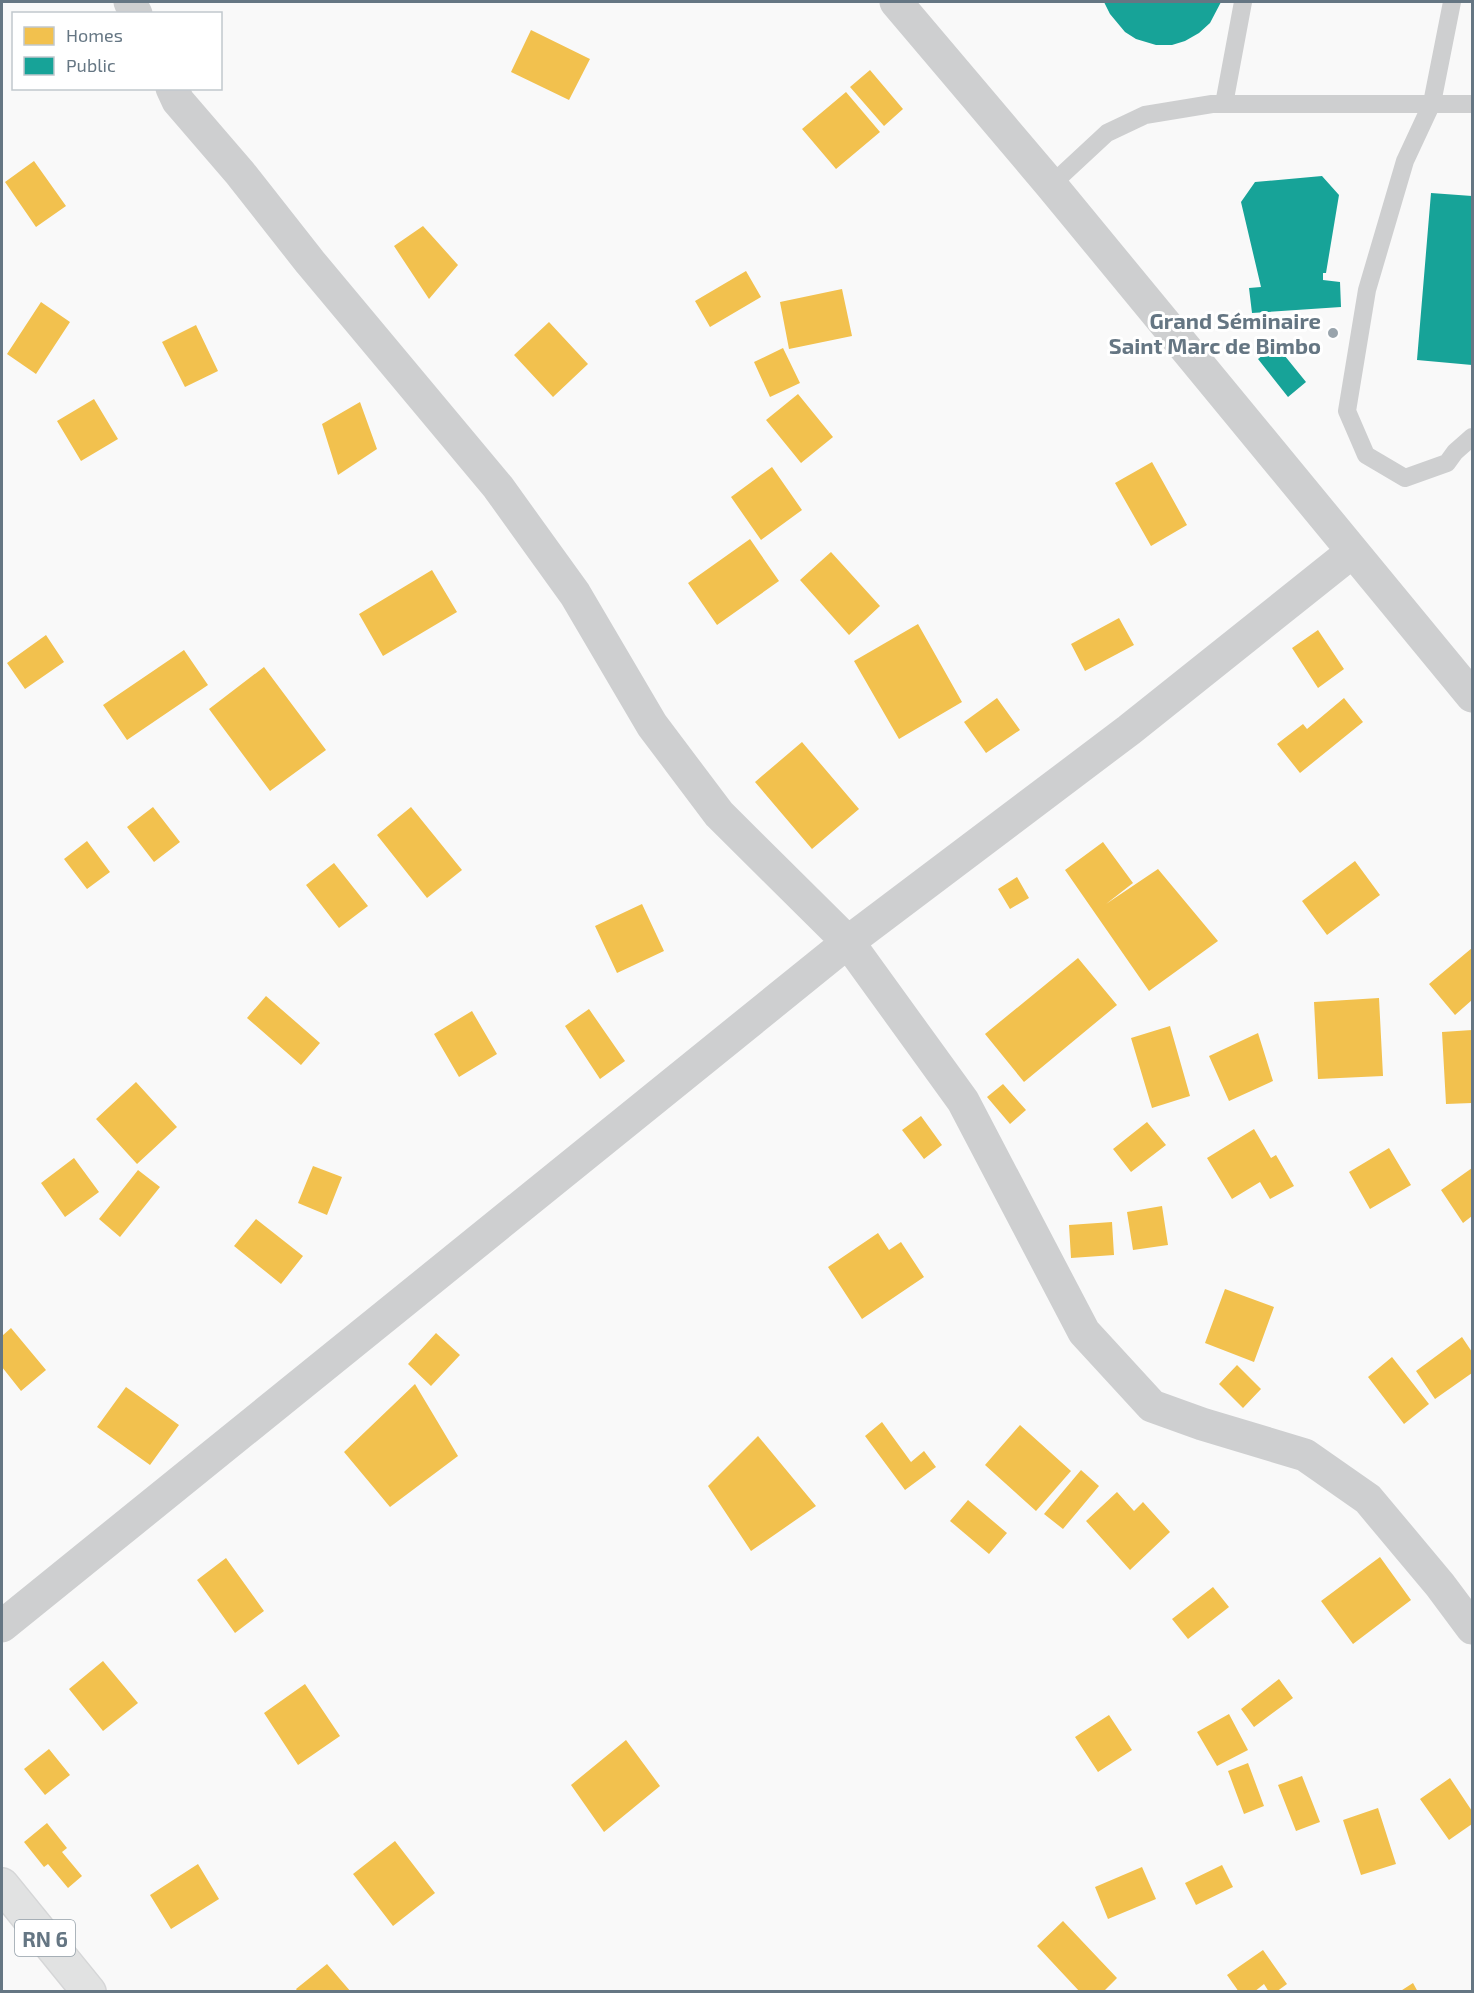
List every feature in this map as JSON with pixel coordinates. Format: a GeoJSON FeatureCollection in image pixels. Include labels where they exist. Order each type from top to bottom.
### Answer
{"type":"FeatureCollection","features":[{"type":"Feature","properties":{"kind":"main road","name":"RN 6"},"geometry":{"type":"LineString","coordinates":[[2,1885],[89,1992]]}},
{"type":"Feature","properties":{"kind":"street"},"geometry":{"type":"LineString","coordinates":[[896,2],[1051,185],[1473,696]]}},
{"type":"Feature","properties":{"kind":"street"},"geometry":{"type":"LineString","coordinates":[[173,90],[178,101],[498,487],[575,594],[652,725],[718,814],[848,942],[963,1101],[1084,1332],[1152,1406],[1202,1424],[1305,1455],[1368,1499],[1473,1628]]}},
{"type":"Feature","properties":{"kind":"street"},"geometry":{"type":"LineString","coordinates":[[2,1626],[848,942],[1129,730],[1352,552]]}},
{"type":"Feature","properties":{"kind":"lane"},"geometry":{"type":"LineString","coordinates":[[1224,104],[1243,2]]}},
{"type":"Feature","properties":{"kind":"lane"},"geometry":{"type":"LineString","coordinates":[[1452,2],[1432,103],[1405,161],[1366,290],[1347,411],[1366,455],[1405,478],[1447,463],[1455,452],[1473,437]]}},
{"type":"Feature","properties":{"kind":"lane"},"geometry":{"type":"LineString","coordinates":[[1051,185],[1107,133],[1144,115],[1212,104],[1473,104]]}},
{"type":"Feature","properties":{"kind":"building: Homes"},"geometry":{"type":"Polygon","coordinates":[[[531,30],[590,59],[569,100],[511,72],[531,30]]]}},
{"type":"Feature","properties":{"kind":"building: Homes"},"geometry":{"type":"Polygon","coordinates":[[[870,70],[903,109],[884,126],[850,87],[870,70]]]}},
{"type":"Feature","properties":{"kind":"building: Homes"},"geometry":{"type":"Polygon","coordinates":[[[846,92],[880,132],[836,169],[802,129],[846,92]]]}},
{"type":"Feature","properties":{"kind":"building: Homes"},"geometry":{"type":"Polygon","coordinates":[[[34,161],[66,206],[36,227],[5,182],[34,161]]]}},
{"type":"Feature","properties":{"kind":"building: Homes"},"geometry":{"type":"Polygon","coordinates":[[[423,226],[458,265],[429,299],[394,246],[423,226]]]}},
{"type":"Feature","properties":{"kind":"building: Homes"},"geometry":{"type":"Polygon","coordinates":[[[746,271],[761,297],[710,327],[695,301],[746,271]]]}},
{"type":"Feature","properties":{"kind":"building: Homes"},"geometry":{"type":"Polygon","coordinates":[[[842,289],[852,336],[789,349],[780,302],[842,289]]]}},
{"type":"Feature","properties":{"kind":"building: Homes"},"geometry":{"type":"Polygon","coordinates":[[[41,302],[70,322],[36,374],[7,354],[41,302]]]}},
{"type":"Feature","properties":{"kind":"building: Homes"},"geometry":{"type":"Polygon","coordinates":[[[549,322],[588,364],[553,397],[514,355],[549,322]]]}},
{"type":"Feature","properties":{"kind":"building: Homes"},"geometry":{"type":"Polygon","coordinates":[[[196,325],[218,371],[185,387],[162,342],[196,325]]]}},
{"type":"Feature","properties":{"kind":"building: Homes"},"geometry":{"type":"Polygon","coordinates":[[[783,348],[800,383],[770,397],[754,362],[783,348]]]}},
{"type":"Feature","properties":{"kind":"building: Homes"},"geometry":{"type":"Polygon","coordinates":[[[798,394],[833,437],[801,463],[766,420],[798,394]]]}},
{"type":"Feature","properties":{"kind":"building: Homes"},"geometry":{"type":"Polygon","coordinates":[[[94,399],[118,439],[81,461],[57,421],[94,399]]]}},
{"type":"Feature","properties":{"kind":"building: Homes"},"geometry":{"type":"Polygon","coordinates":[[[360,402],[377,449],[338,475],[322,424],[360,402]]]}},
{"type":"Feature","properties":{"kind":"building: Homes"},"geometry":{"type":"Polygon","coordinates":[[[1152,462],[1187,525],[1151,546],[1115,483],[1152,462]]]}},
{"type":"Feature","properties":{"kind":"building: Homes"},"geometry":{"type":"Polygon","coordinates":[[[772,467],[802,510],[761,540],[731,497],[772,467]]]}},
{"type":"Feature","properties":{"kind":"building: Homes"},"geometry":{"type":"Polygon","coordinates":[[[750,539],[779,581],[717,625],[688,583],[750,539]]]}},
{"type":"Feature","properties":{"kind":"building: Homes"},"geometry":{"type":"Polygon","coordinates":[[[831,552],[880,606],[849,635],[800,580],[831,552]]]}},
{"type":"Feature","properties":{"kind":"building: Homes"},"geometry":{"type":"Polygon","coordinates":[[[432,570],[457,612],[383,656],[359,614],[432,570]]]}},
{"type":"Feature","properties":{"kind":"building: Homes"},"geometry":{"type":"Polygon","coordinates":[[[1119,618],[1134,645],[1085,671],[1071,644],[1119,618]]]}},
{"type":"Feature","properties":{"kind":"building: Homes"},"geometry":{"type":"Polygon","coordinates":[[[918,624],[962,702],[899,739],[854,661],[918,624]]]}},
{"type":"Feature","properties":{"kind":"building: Homes"},"geometry":{"type":"Polygon","coordinates":[[[1318,630],[1344,669],[1318,688],[1292,648],[1318,630]]]}},
{"type":"Feature","properties":{"kind":"building: Homes"},"geometry":{"type":"Polygon","coordinates":[[[46,635],[64,662],[25,689],[7,663],[46,635]]]}},
{"type":"Feature","properties":{"kind":"building: Homes"},"geometry":{"type":"Polygon","coordinates":[[[184,650],[208,685],[127,740],[103,705],[184,650]]]}},
{"type":"Feature","properties":{"kind":"building: Homes"},"geometry":{"type":"Polygon","coordinates":[[[264,667],[326,750],[270,791],[209,709],[264,667]]]}},
{"type":"Feature","properties":{"kind":"building: Homes"},"geometry":{"type":"Polygon","coordinates":[[[997,698],[1020,730],[986,753],[964,722],[997,698]]]}},
{"type":"Feature","properties":{"kind":"building: Homes"},"geometry":{"type":"Polygon","coordinates":[[[1344,698],[1363,722],[1300,773],[1277,744],[1303,724],[1307,729],[1344,698]]]}},
{"type":"Feature","properties":{"kind":"building: Homes"},"geometry":{"type":"Polygon","coordinates":[[[802,742],[859,809],[812,849],[755,782],[802,742]]]}},
{"type":"Feature","properties":{"kind":"building: Homes"},"geometry":{"type":"Polygon","coordinates":[[[153,807],[180,842],[154,862],[127,827],[153,807]]]}},
{"type":"Feature","properties":{"kind":"building: Homes"},"geometry":{"type":"Polygon","coordinates":[[[411,807],[462,870],[427,898],[377,835],[411,807]]]}},
{"type":"Feature","properties":{"kind":"building: Homes"},"geometry":{"type":"Polygon","coordinates":[[[87,841],[110,872],[87,889],[64,859],[87,841]]]}},
{"type":"Feature","properties":{"kind":"building: Homes"},"geometry":{"type":"Polygon","coordinates":[[[1103,842],[1133,883],[1106,904],[1158,869],[1218,941],[1149,991],[1065,870],[1103,842]]]}},
{"type":"Feature","properties":{"kind":"building: Homes"},"geometry":{"type":"Polygon","coordinates":[[[1355,861],[1380,895],[1327,935],[1302,901],[1355,861]]]}},
{"type":"Feature","properties":{"kind":"building: Homes"},"geometry":{"type":"Polygon","coordinates":[[[334,863],[368,906],[339,928],[306,885],[334,863]]]}},
{"type":"Feature","properties":{"kind":"building: Homes"},"geometry":{"type":"Polygon","coordinates":[[[1017,877],[1029,898],[1010,909],[998,889],[1017,877]]]}},
{"type":"Feature","properties":{"kind":"building: Homes"},"geometry":{"type":"Polygon","coordinates":[[[642,904],[664,951],[617,973],[595,926],[642,904]]]}},
{"type":"Feature","properties":{"kind":"building: Homes"},"geometry":{"type":"Polygon","coordinates":[[[1472,948],[1472,1000],[1455,1015],[1429,984],[1472,948]]]}},
{"type":"Feature","properties":{"kind":"building: Homes"},"geometry":{"type":"Polygon","coordinates":[[[1078,958],[1117,1005],[1024,1082],[985,1034],[1078,958]]]}},
{"type":"Feature","properties":{"kind":"building: Homes"},"geometry":{"type":"Polygon","coordinates":[[[266,996],[320,1043],[301,1065],[247,1018],[266,996]]]}},
{"type":"Feature","properties":{"kind":"building: Homes"},"geometry":{"type":"Polygon","coordinates":[[[1379,998],[1383,1076],[1318,1079],[1314,1002],[1379,998]]]}},
{"type":"Feature","properties":{"kind":"building: Homes"},"geometry":{"type":"Polygon","coordinates":[[[589,1009],[625,1061],[600,1079],[565,1026],[589,1009]]]}},
{"type":"Feature","properties":{"kind":"building: Homes"},"geometry":{"type":"Polygon","coordinates":[[[472,1011],[497,1054],[459,1077],[434,1034],[472,1011]]]}},
{"type":"Feature","properties":{"kind":"building: Homes"},"geometry":{"type":"Polygon","coordinates":[[[1170,1026],[1190,1096],[1152,1108],[1131,1038],[1170,1026]]]}},
{"type":"Feature","properties":{"kind":"building: Homes"},"geometry":{"type":"Polygon","coordinates":[[[1472,1030],[1472,1103],[1446,1104],[1442,1032],[1472,1030]]]}},
{"type":"Feature","properties":{"kind":"building: Homes"},"geometry":{"type":"Polygon","coordinates":[[[1258,1033],[1273,1081],[1229,1101],[1209,1056],[1258,1033]]]}},
{"type":"Feature","properties":{"kind":"building: Homes"},"geometry":{"type":"Polygon","coordinates":[[[136,1082],[177,1127],[137,1164],[96,1119],[136,1082]]]}},
{"type":"Feature","properties":{"kind":"building: Homes"},"geometry":{"type":"Polygon","coordinates":[[[1003,1084],[1026,1110],[1010,1124],[987,1097],[1003,1084]]]}},
{"type":"Feature","properties":{"kind":"building: Homes"},"geometry":{"type":"Polygon","coordinates":[[[921,1116],[942,1145],[924,1159],[902,1130],[921,1116]]]}},
{"type":"Feature","properties":{"kind":"building: Homes"},"geometry":{"type":"Polygon","coordinates":[[[1147,1122],[1166,1145],[1131,1172],[1113,1149],[1147,1122]]]}},
{"type":"Feature","properties":{"kind":"building: Homes"},"geometry":{"type":"Polygon","coordinates":[[[1254,1129],[1271,1158],[1276,1155],[1294,1186],[1270,1199],[1260,1182],[1232,1199],[1207,1158],[1254,1129]]]}},
{"type":"Feature","properties":{"kind":"building: Homes"},"geometry":{"type":"Polygon","coordinates":[[[1389,1148],[1411,1185],[1370,1209],[1349,1172],[1389,1148]]]}},
{"type":"Feature","properties":{"kind":"building: Homes"},"geometry":{"type":"Polygon","coordinates":[[[74,1158],[99,1192],[65,1217],[41,1183],[74,1158]]]}},
{"type":"Feature","properties":{"kind":"building: Homes"},"geometry":{"type":"Polygon","coordinates":[[[313,1166],[342,1177],[327,1215],[298,1203],[313,1166]]]}},
{"type":"Feature","properties":{"kind":"building: Homes"},"geometry":{"type":"Polygon","coordinates":[[[1472,1168],[1472,1216],[1463,1223],[1441,1190],[1472,1168]]]}},
{"type":"Feature","properties":{"kind":"building: Homes"},"geometry":{"type":"Polygon","coordinates":[[[138,1170],[160,1187],[120,1237],[99,1219],[138,1170]]]}},
{"type":"Feature","properties":{"kind":"building: Homes"},"geometry":{"type":"Polygon","coordinates":[[[1162,1206],[1168,1245],[1133,1250],[1127,1212],[1162,1206]]]}},
{"type":"Feature","properties":{"kind":"building: Homes"},"geometry":{"type":"Polygon","coordinates":[[[256,1219],[303,1256],[281,1284],[234,1246],[256,1219]]]}},
{"type":"Feature","properties":{"kind":"building: Homes"},"geometry":{"type":"Polygon","coordinates":[[[1112,1222],[1114,1255],[1071,1258],[1069,1225],[1112,1222]]]}},
{"type":"Feature","properties":{"kind":"building: Homes"},"geometry":{"type":"Polygon","coordinates":[[[878,1233],[889,1250],[901,1242],[924,1277],[862,1319],[828,1267],[878,1233]]]}},
{"type":"Feature","properties":{"kind":"building: Homes"},"geometry":{"type":"Polygon","coordinates":[[[1225,1289],[1274,1307],[1254,1362],[1205,1343],[1225,1289]]]}},
{"type":"Feature","properties":{"kind":"building: Homes"},"geometry":{"type":"Polygon","coordinates":[[[11,1328],[46,1370],[21,1391],[2,1367],[2,1336],[11,1328]]]}},
{"type":"Feature","properties":{"kind":"building: Homes"},"geometry":{"type":"Polygon","coordinates":[[[436,1333],[460,1355],[431,1386],[408,1364],[436,1333]]]}},
{"type":"Feature","properties":{"kind":"building: Homes"},"geometry":{"type":"Polygon","coordinates":[[[1462,1337],[1472,1352],[1472,1373],[1435,1399],[1416,1371],[1462,1337]]]}},
{"type":"Feature","properties":{"kind":"building: Homes"},"geometry":{"type":"Polygon","coordinates":[[[1392,1357],[1429,1404],[1404,1424],[1368,1377],[1392,1357]]]}},
{"type":"Feature","properties":{"kind":"building: Homes"},"geometry":{"type":"Polygon","coordinates":[[[1237,1365],[1261,1389],[1243,1408],[1219,1384],[1237,1365]]]}},
{"type":"Feature","properties":{"kind":"building: Homes"},"geometry":{"type":"Polygon","coordinates":[[[415,1384],[458,1456],[390,1507],[344,1452],[415,1384]]]}},
{"type":"Feature","properties":{"kind":"building: Homes"},"geometry":{"type":"Polygon","coordinates":[[[126,1387],[179,1425],[150,1465],[97,1427],[126,1387]]]}},
{"type":"Feature","properties":{"kind":"building: Homes"},"geometry":{"type":"Polygon","coordinates":[[[882,1422],[911,1462],[924,1451],[936,1467],[905,1490],[865,1436],[882,1422]]]}},
{"type":"Feature","properties":{"kind":"building: Homes"},"geometry":{"type":"Polygon","coordinates":[[[1020,1425],[1071,1471],[1036,1511],[985,1465],[1020,1425]]]}},
{"type":"Feature","properties":{"kind":"building: Homes"},"geometry":{"type":"Polygon","coordinates":[[[758,1436],[816,1506],[751,1551],[708,1486],[758,1436]]]}},
{"type":"Feature","properties":{"kind":"building: Homes"},"geometry":{"type":"Polygon","coordinates":[[[1081,1470],[1099,1486],[1063,1529],[1044,1514],[1081,1470]]]}},
{"type":"Feature","properties":{"kind":"building: Homes"},"geometry":{"type":"Polygon","coordinates":[[[1117,1492],[1134,1511],[1143,1502],[1170,1532],[1130,1570],[1086,1521],[1117,1492]]]}},
{"type":"Feature","properties":{"kind":"building: Homes"},"geometry":{"type":"Polygon","coordinates":[[[968,1500],[1007,1533],[989,1554],[950,1521],[968,1500]]]}},
{"type":"Feature","properties":{"kind":"building: Homes"},"geometry":{"type":"Polygon","coordinates":[[[1380,1557],[1411,1600],[1353,1644],[1321,1601],[1380,1557]]]}},
{"type":"Feature","properties":{"kind":"building: Homes"},"geometry":{"type":"Polygon","coordinates":[[[226,1558],[264,1611],[235,1633],[197,1580],[226,1558]]]}},
{"type":"Feature","properties":{"kind":"building: Homes"},"geometry":{"type":"Polygon","coordinates":[[[1213,1587],[1229,1607],[1188,1639],[1172,1619],[1213,1587]]]}},
{"type":"Feature","properties":{"kind":"building: Homes"},"geometry":{"type":"Polygon","coordinates":[[[103,1661],[138,1703],[103,1731],[69,1689],[103,1661]]]}},
{"type":"Feature","properties":{"kind":"building: Homes"},"geometry":{"type":"Polygon","coordinates":[[[1279,1679],[1293,1698],[1254,1727],[1241,1709],[1279,1679]]]}},
{"type":"Feature","properties":{"kind":"building: Homes"},"geometry":{"type":"Polygon","coordinates":[[[305,1684],[340,1736],[298,1765],[264,1713],[305,1684]]]}},
{"type":"Feature","properties":{"kind":"building: Homes"},"geometry":{"type":"Polygon","coordinates":[[[1229,1714],[1248,1750],[1217,1766],[1197,1732],[1229,1714]]]}},
{"type":"Feature","properties":{"kind":"building: Homes"},"geometry":{"type":"Polygon","coordinates":[[[1109,1715],[1132,1750],[1098,1772],[1075,1737],[1109,1715]]]}},
{"type":"Feature","properties":{"kind":"building: Homes"},"geometry":{"type":"Polygon","coordinates":[[[626,1740],[660,1786],[604,1832],[571,1785],[626,1740]]]}},
{"type":"Feature","properties":{"kind":"building: Homes"},"geometry":{"type":"Polygon","coordinates":[[[49,1749],[70,1775],[45,1795],[24,1769],[49,1749]]]}},
{"type":"Feature","properties":{"kind":"building: Homes"},"geometry":{"type":"Polygon","coordinates":[[[1248,1763],[1264,1806],[1244,1814],[1228,1771],[1248,1763]]]}},
{"type":"Feature","properties":{"kind":"building: Homes"},"geometry":{"type":"Polygon","coordinates":[[[1302,1776],[1320,1822],[1296,1831],[1278,1785],[1302,1776]]]}},
{"type":"Feature","properties":{"kind":"building: Homes"},"geometry":{"type":"Polygon","coordinates":[[[1450,1778],[1472,1811],[1472,1824],[1449,1840],[1420,1799],[1450,1778]]]}},
{"type":"Feature","properties":{"kind":"building: Homes"},"geometry":{"type":"Polygon","coordinates":[[[1378,1808],[1396,1864],[1361,1875],[1343,1820],[1378,1808]]]}},
{"type":"Feature","properties":{"kind":"building: Homes"},"geometry":{"type":"Polygon","coordinates":[[[47,1823],[67,1848],[62,1852],[82,1876],[68,1888],[48,1864],[44,1867],[24,1842],[47,1823]]]}},
{"type":"Feature","properties":{"kind":"building: Homes"},"geometry":{"type":"Polygon","coordinates":[[[395,1841],[435,1893],[393,1926],[353,1874],[395,1841]]]}},
{"type":"Feature","properties":{"kind":"building: Homes"},"geometry":{"type":"Polygon","coordinates":[[[198,1864],[219,1899],[171,1929],[150,1895],[198,1864]]]}},
{"type":"Feature","properties":{"kind":"building: Homes"},"geometry":{"type":"Polygon","coordinates":[[[1222,1865],[1233,1887],[1196,1905],[1185,1883],[1222,1865]]]}},
{"type":"Feature","properties":{"kind":"building: Homes"},"geometry":{"type":"Polygon","coordinates":[[[1142,1867],[1156,1899],[1108,1919],[1095,1887],[1142,1867]]]}},
{"type":"Feature","properties":{"kind":"building: Homes"},"geometry":{"type":"Polygon","coordinates":[[[1063,1921],[1117,1978],[1103,1992],[1080,1992],[1037,1946],[1063,1921]]]}},
{"type":"Feature","properties":{"kind":"building: Homes"},"geometry":{"type":"Polygon","coordinates":[[[1263,1950],[1287,1984],[1276,1992],[1269,1992],[1264,1984],[1254,1992],[1239,1992],[1227,1975],[1263,1950]]]}},
{"type":"Feature","properties":{"kind":"building: Homes"},"geometry":{"type":"Polygon","coordinates":[[[327,1964],[351,1992],[298,1992],[296,1989],[327,1964]]]}},
{"type":"Feature","properties":{"kind":"building: Homes"},"geometry":{"type":"Polygon","coordinates":[[[1413,1983],[1418,1992],[1399,1992],[1413,1983]]]}},
{"type":"Feature","properties":{"kind":"building: Public"},"geometry":{"type":"Polygon","coordinates":[[[1104,2],[1221,2],[1210,23],[1199,33],[1172,45],[1156,45],[1136,39],[1125,32],[1110,14],[1104,2]]]}},
{"type":"Feature","properties":{"kind":"building: Public"},"geometry":{"type":"Polygon","coordinates":[[[1322,176],[1339,195],[1323,280],[1340,282],[1341,307],[1252,313],[1249,288],[1261,287],[1241,202],[1255,182],[1322,176]]]}},
{"type":"Feature","properties":{"kind":"building: Public"},"geometry":{"type":"Polygon","coordinates":[[[1431,193],[1472,196],[1472,365],[1417,360],[1431,193]]]}},
{"type":"Feature","properties":{"kind":"building: Public"},"geometry":{"type":"Polygon","coordinates":[[[1276,345],[1306,382],[1288,397],[1258,359],[1276,345]]]}},
{"type":"Feature","properties":{"kind":"place","name":"Grand Séminaire Saint Marc de Bimbo"},"geometry":{"type":"Point","coordinates":[1333,333]}}]}
